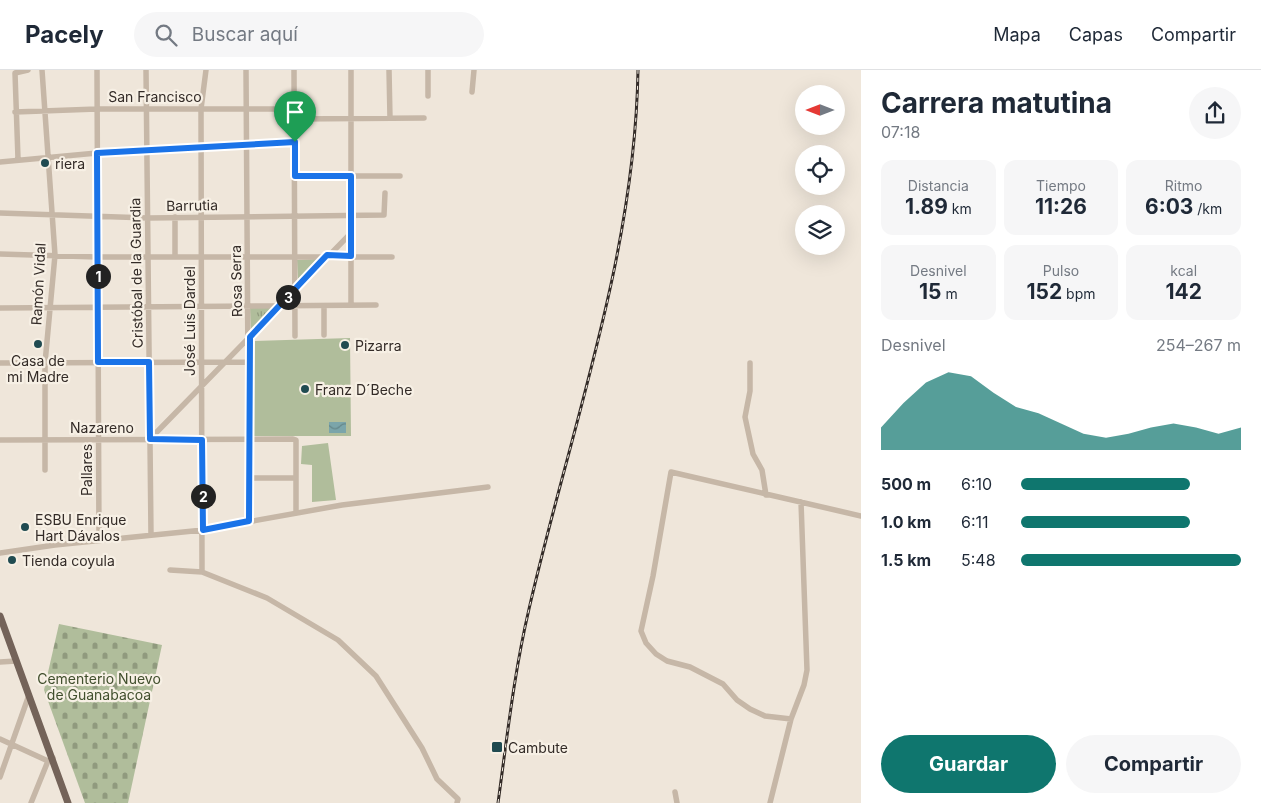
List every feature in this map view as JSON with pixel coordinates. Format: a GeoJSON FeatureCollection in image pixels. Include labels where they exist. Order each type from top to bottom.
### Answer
{"type":"FeatureCollection","features":[{"type":"Feature","properties":{"kind":"main road"},"geometry":{"type":"LineString","coordinates":[[0,616],[50,760],[68,803]]}},
{"type":"Feature","properties":{"kind":"street"},"geometry":{"type":"LineString","coordinates":[[18,159],[16,71],[28,70]]}},
{"type":"Feature","properties":{"kind":"street","name":"Ramón Vidal"},"geometry":{"type":"LineString","coordinates":[[42,70],[55,255],[45,363],[43,440],[45,470]]}},
{"type":"Feature","properties":{"kind":"street","name":"Pallares"},"geometry":{"type":"LineString","coordinates":[[96,70],[99,541]]}},
{"type":"Feature","properties":{"kind":"street","name":"Cristóbal de la Guardia"},"geometry":{"type":"LineString","coordinates":[[146,70],[151,535]]}},
{"type":"Feature","properties":{"kind":"street","name":"José Luis Dardel"},"geometry":{"type":"LineString","coordinates":[[202,572],[201,109],[206,70]]}},
{"type":"Feature","properties":{"kind":"street","name":"Rosa Serra"},"geometry":{"type":"LineString","coordinates":[[246,70],[250,337],[249,521]]}},
{"type":"Feature","properties":{"kind":"street"},"geometry":{"type":"LineString","coordinates":[[294,70],[295,336]]}},
{"type":"Feature","properties":{"kind":"street"},"geometry":{"type":"LineString","coordinates":[[351,70],[351,305]]}},
{"type":"Feature","properties":{"kind":"street"},"geometry":{"type":"LineString","coordinates":[[389,70],[390,118]]}},
{"type":"Feature","properties":{"kind":"street"},"geometry":{"type":"LineString","coordinates":[[428,70],[428,96]]}},
{"type":"Feature","properties":{"kind":"street"},"geometry":{"type":"LineString","coordinates":[[472,92],[474,70]]}},
{"type":"Feature","properties":{"kind":"street","name":"San Francisco"},"geometry":{"type":"LineString","coordinates":[[16,112],[97,109],[295,109]]}},
{"type":"Feature","properties":{"kind":"street"},"geometry":{"type":"LineString","coordinates":[[295,119],[424,118]]}},
{"type":"Feature","properties":{"kind":"street"},"geometry":{"type":"LineString","coordinates":[[0,162],[97,153],[295,142]]}},
{"type":"Feature","properties":{"kind":"street"},"geometry":{"type":"LineString","coordinates":[[295,176],[400,176]]}},
{"type":"Feature","properties":{"kind":"street","name":"Barrutia"},"geometry":{"type":"LineString","coordinates":[[0,213],[148,218],[384,215],[385,193]]}},
{"type":"Feature","properties":{"kind":"street"},"geometry":{"type":"LineString","coordinates":[[175,217],[176,257]]}},
{"type":"Feature","properties":{"kind":"street"},"geometry":{"type":"LineString","coordinates":[[150,439],[327,255],[352,232]]}},
{"type":"Feature","properties":{"kind":"street"},"geometry":{"type":"LineString","coordinates":[[0,254],[97,257],[327,255],[392,257]]}},
{"type":"Feature","properties":{"kind":"street"},"geometry":{"type":"LineString","coordinates":[[0,308],[376,305]]}},
{"type":"Feature","properties":{"kind":"street"},"geometry":{"type":"LineString","coordinates":[[324,306],[324,335]]}},
{"type":"Feature","properties":{"kind":"street"},"geometry":{"type":"LineString","coordinates":[[0,363],[250,362]]}},
{"type":"Feature","properties":{"kind":"street"},"geometry":{"type":"LineString","coordinates":[[750,363],[750,391],[744,417],[753,454],[762,470],[766,494]]}},
{"type":"Feature","properties":{"kind":"street","name":"Nazareno"},"geometry":{"type":"LineString","coordinates":[[0,440],[295,439],[296,478]]}},
{"type":"Feature","properties":{"kind":"street"},"geometry":{"type":"LineString","coordinates":[[791,719],[765,716],[750,709],[737,700],[723,684],[690,667],[667,661],[656,654],[646,643],[641,631],[653,576],[671,472],[861,516]]}},
{"type":"Feature","properties":{"kind":"street"},"geometry":{"type":"LineString","coordinates":[[249,478],[296,478],[296,512]]}},
{"type":"Feature","properties":{"kind":"street"},"geometry":{"type":"LineString","coordinates":[[0,554],[203,530],[296,512],[488,488]]}},
{"type":"Feature","properties":{"kind":"street"},"geometry":{"type":"LineString","coordinates":[[770,803],[791,719],[807,670],[801,502]]}},
{"type":"Feature","properties":{"kind":"street"},"geometry":{"type":"LineString","coordinates":[[170,570],[202,572],[267,598],[306,619],[338,640],[376,676],[422,748],[437,779],[458,799],[457,803]]}},
{"type":"Feature","properties":{"kind":"street"},"geometry":{"type":"LineString","coordinates":[[0,662],[16,661]]}},
{"type":"Feature","properties":{"kind":"street"},"geometry":{"type":"LineString","coordinates":[[0,777],[29,695]]}},
{"type":"Feature","properties":{"kind":"street"},"geometry":{"type":"LineString","coordinates":[[0,739],[50,760],[31,803]]}},
{"type":"Feature","properties":{"kind":"street"},"geometry":{"type":"LineString","coordinates":[[675,792],[677,803]]}},
{"type":"Feature","properties":{"kind":"green space"},"geometry":{"type":"Polygon","coordinates":[[[317,259],[298,279],[297,260],[317,259]]]}},
{"type":"Feature","properties":{"kind":"green space"},"geometry":{"type":"Polygon","coordinates":[[[250,308],[274,308],[251,334],[250,308]]]}},
{"type":"Feature","properties":{"kind":"green space","name":"Franz D´Beche"},"geometry":{"type":"Polygon","coordinates":[[[350,338],[351,436],[253,436],[253,341],[350,338]]]}},
{"type":"Feature","properties":{"kind":"green space"},"geometry":{"type":"Polygon","coordinates":[[[328,443],[336,500],[312,502],[312,465],[301,464],[302,446],[328,443]]]}},
{"type":"Feature","properties":{"kind":"green space","name":"Cementerio Nuevo de Guanabacoa"},"geometry":{"type":"Polygon","coordinates":[[[59,624],[162,645],[128,803],[85,803],[44,690],[59,624]]]}},
{"type":"Feature","properties":{"kind":"water"},"geometry":{"type":"Polygon","coordinates":[[[329,422],[346,422],[346,433],[329,433],[329,422]]]}},
{"type":"Feature","properties":{"kind":"railway"},"geometry":{"type":"LineString","coordinates":[[498,803],[511,706],[529,609],[598,342],[613,275],[625,208],[634,139],[638,70]]}},
{"type":"Feature","properties":{"kind":"place","name":"riera"},"geometry":{"type":"Point","coordinates":[45,163]}},
{"type":"Feature","properties":{"kind":"place","name":"Casa de mi Madre"},"geometry":{"type":"Point","coordinates":[38,344]}},
{"type":"Feature","properties":{"kind":"place","name":"Pizarra"},"geometry":{"type":"Point","coordinates":[345,345]}},
{"type":"Feature","properties":{"kind":"place","name":"Franz D´Beche"},"geometry":{"type":"Point","coordinates":[305,389]}},
{"type":"Feature","properties":{"kind":"place","name":"ESBU Enrique Hart Dávalos"},"geometry":{"type":"Point","coordinates":[25,527]}},
{"type":"Feature","properties":{"kind":"place","name":"Tienda coyula"},"geometry":{"type":"Point","coordinates":[12,560]}},
{"type":"Feature","properties":{"kind":"place","name":"Cambute"},"geometry":{"type":"Point","coordinates":[497,747]}},
{"type":"Feature","properties":{"kind":"route"},"geometry":{"type":"LineString","coordinates":[[295,142],[295,176],[351,176],[351,256],[327,255],[250,337],[249,521],[203,530],[202,440],[150,439],[149,362],[98,362],[97,153],[295,142]]}}]}
